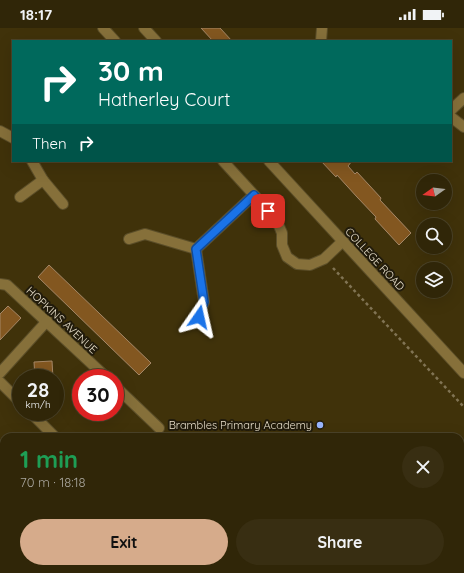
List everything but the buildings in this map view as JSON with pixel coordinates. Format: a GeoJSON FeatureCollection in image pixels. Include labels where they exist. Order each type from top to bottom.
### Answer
{"type":"FeatureCollection","features":[{"type":"Feature","properties":{"kind":"street"},"geometry":{"type":"LineString","coordinates":[[103,28],[114,40]]}},
{"type":"Feature","properties":{"kind":"street"},"geometry":{"type":"LineString","coordinates":[[144,28],[155,40]]}},
{"type":"Feature","properties":{"kind":"street"},"geometry":{"type":"LineString","coordinates":[[321,40],[322,28]]}},
{"type":"Feature","properties":{"kind":"street"},"geometry":{"type":"LineString","coordinates":[[452,109],[464,98]]}},
{"type":"Feature","properties":{"kind":"street"},"geometry":{"type":"LineString","coordinates":[[452,117],[464,127]]}},
{"type":"Feature","properties":{"kind":"street"},"geometry":{"type":"LineString","coordinates":[[0,131],[12,137]]}},
{"type":"Feature","properties":{"kind":"street"},"geometry":{"type":"LineString","coordinates":[[33,162],[43,180],[63,204]]}},
{"type":"Feature","properties":{"kind":"street"},"geometry":{"type":"LineString","coordinates":[[224,162],[276,219],[282,233],[282,245],[287,257],[297,264],[310,265],[324,259],[342,241]]}},
{"type":"Feature","properties":{"kind":"street","name":"COLLEGE ROAD"},"geometry":{"type":"LineString","coordinates":[[270,162],[464,373]]}},
{"type":"Feature","properties":{"kind":"street"},"geometry":{"type":"LineString","coordinates":[[20,197],[43,180]]}},
{"type":"Feature","properties":{"kind":"street"},"geometry":{"type":"LineString","coordinates":[[196,249],[254,195]]}},
{"type":"Feature","properties":{"kind":"street"},"geometry":{"type":"LineString","coordinates":[[129,239],[145,234],[196,249]]}},
{"type":"Feature","properties":{"kind":"street"},"geometry":{"type":"LineString","coordinates":[[196,249],[204,302],[199,317]]}},
{"type":"Feature","properties":{"kind":"street","name":"HOPKINS AVENUE"},"geometry":{"type":"LineString","coordinates":[[0,284],[7,285],[97,369]]}},
{"type":"Feature","properties":{"kind":"street"},"geometry":{"type":"LineString","coordinates":[[0,373],[47,321]]}},
{"type":"Feature","properties":{"kind":"street"},"geometry":{"type":"LineString","coordinates":[[0,382],[12,394]]}},
{"type":"Feature","properties":{"kind":"street"},"geometry":{"type":"LineString","coordinates":[[124,395],[159,428]]}},
{"type":"Feature","properties":{"kind":"street"},"geometry":{"type":"LineString","coordinates":[[39,421],[51,433]]}},
{"type":"Feature","properties":{"kind":"path"},"geometry":{"type":"LineString","coordinates":[[324,259],[464,407]]}},
{"type":"Feature","properties":{"kind":"place","name":"Brambles Primary Academy"},"geometry":{"type":"Point","coordinates":[320,425]}},
{"type":"Feature","properties":{"kind":"route"},"geometry":{"type":"LineString","coordinates":[[199,317],[204,302],[196,249],[254,195],[268,211]]}}]}
